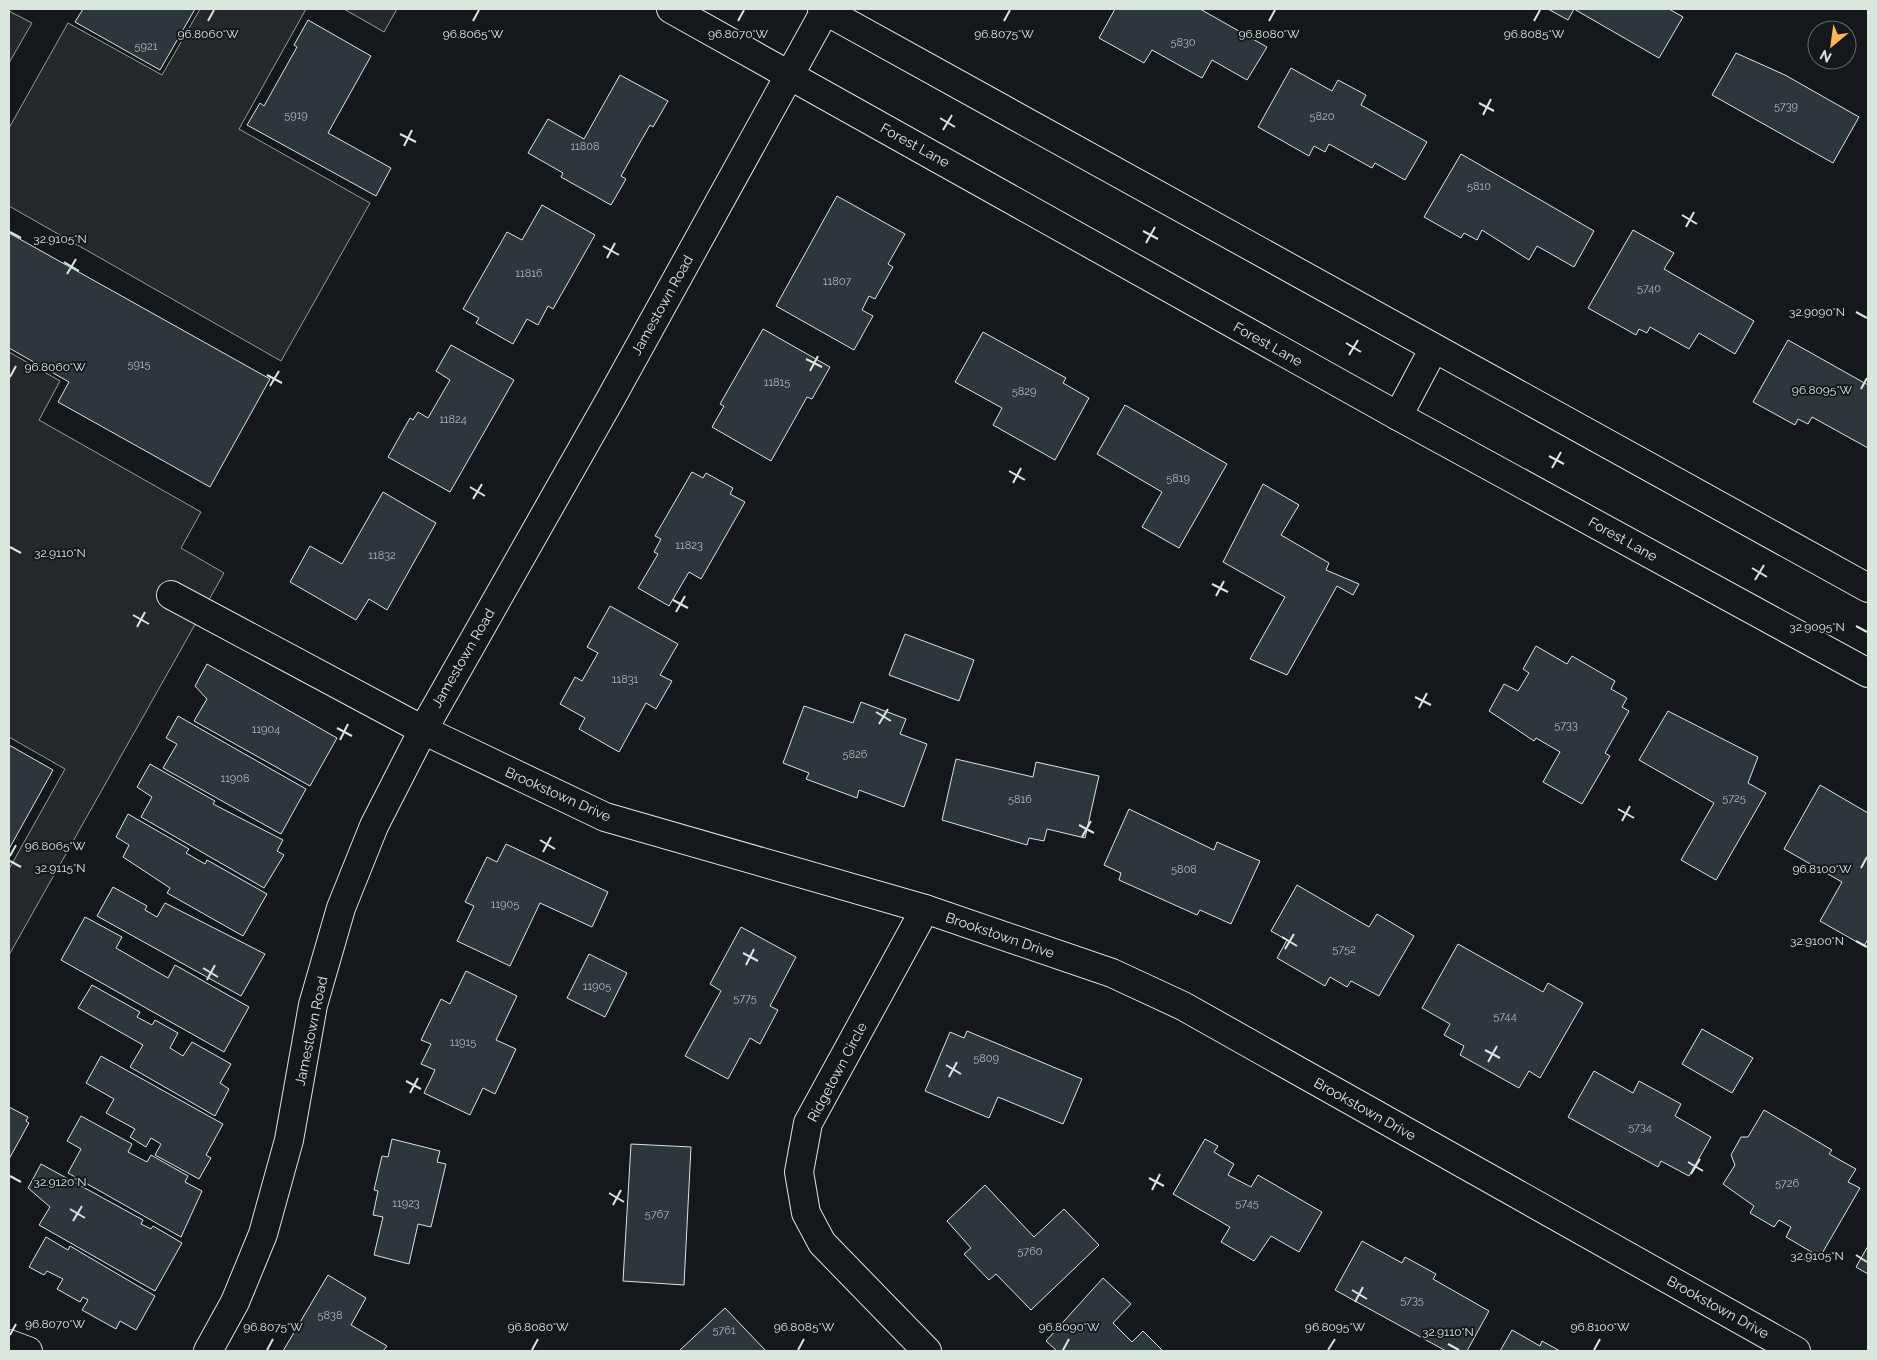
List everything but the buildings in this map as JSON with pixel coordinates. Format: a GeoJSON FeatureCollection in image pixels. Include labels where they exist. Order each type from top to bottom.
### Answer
{"type":"FeatureCollection","features":[{"type":"Feature","properties":{"kind":"street","name":"Forest Lane"},"geometry":{"type":"LineString","coordinates":[[671,9],[1398,416],[1868,673]]}},
{"type":"Feature","properties":{"kind":"street","name":"Jamestown Road"},"geometry":{"type":"LineString","coordinates":[[208,1351],[235,1302],[262,1234],[289,1140],[313,1005],[341,908],[374,826],[423,730],[606,406],[824,9]]}},
{"type":"Feature","properties":{"kind":"street"},"geometry":{"type":"LineString","coordinates":[[824,9],[1868,588]]}},
{"type":"Feature","properties":{"kind":"street"},"geometry":{"type":"LineString","coordinates":[[1398,416],[1434,348]]}},
{"type":"Feature","properties":{"kind":"street","name":"Brookstown Drive"},"geometry":{"type":"LineString","coordinates":[[171,595],[423,730],[605,817],[925,909],[1112,973],[1183,1006],[1796,1351]]}},
{"type":"Feature","properties":{"kind":"street","name":"Ridgetown Circle"},"geometry":{"type":"LineString","coordinates":[[925,909],[808,1123],[799,1172],[806,1213],[822,1243],[927,1351]]}},
{"type":"Feature","properties":{"kind":"street"},"geometry":{"type":"LineString","coordinates":[[9,1344],[28,1351]]}},
{"type":"Feature","properties":{"kind":"shaded area"},"geometry":{"type":"Polygon","coordinates":[[[200,9],[306,9],[239,129],[370,203],[281,361],[9,206],[9,128],[68,23],[162,75],[200,9]]]}},
{"type":"Feature","properties":{"kind":"shaded area"},"geometry":{"type":"Polygon","coordinates":[[[344,9],[397,9],[384,32],[344,9]]]}},
{"type":"Feature","properties":{"kind":"shaded area"},"geometry":{"type":"Polygon","coordinates":[[[9,11],[32,23],[9,63],[9,11]]]}},
{"type":"Feature","properties":{"kind":"shaded area"},"geometry":{"type":"Polygon","coordinates":[[[9,352],[60,381],[39,420],[201,512],[181,548],[224,573],[9,955],[9,869],[65,769],[9,737],[9,352]]]}}]}
